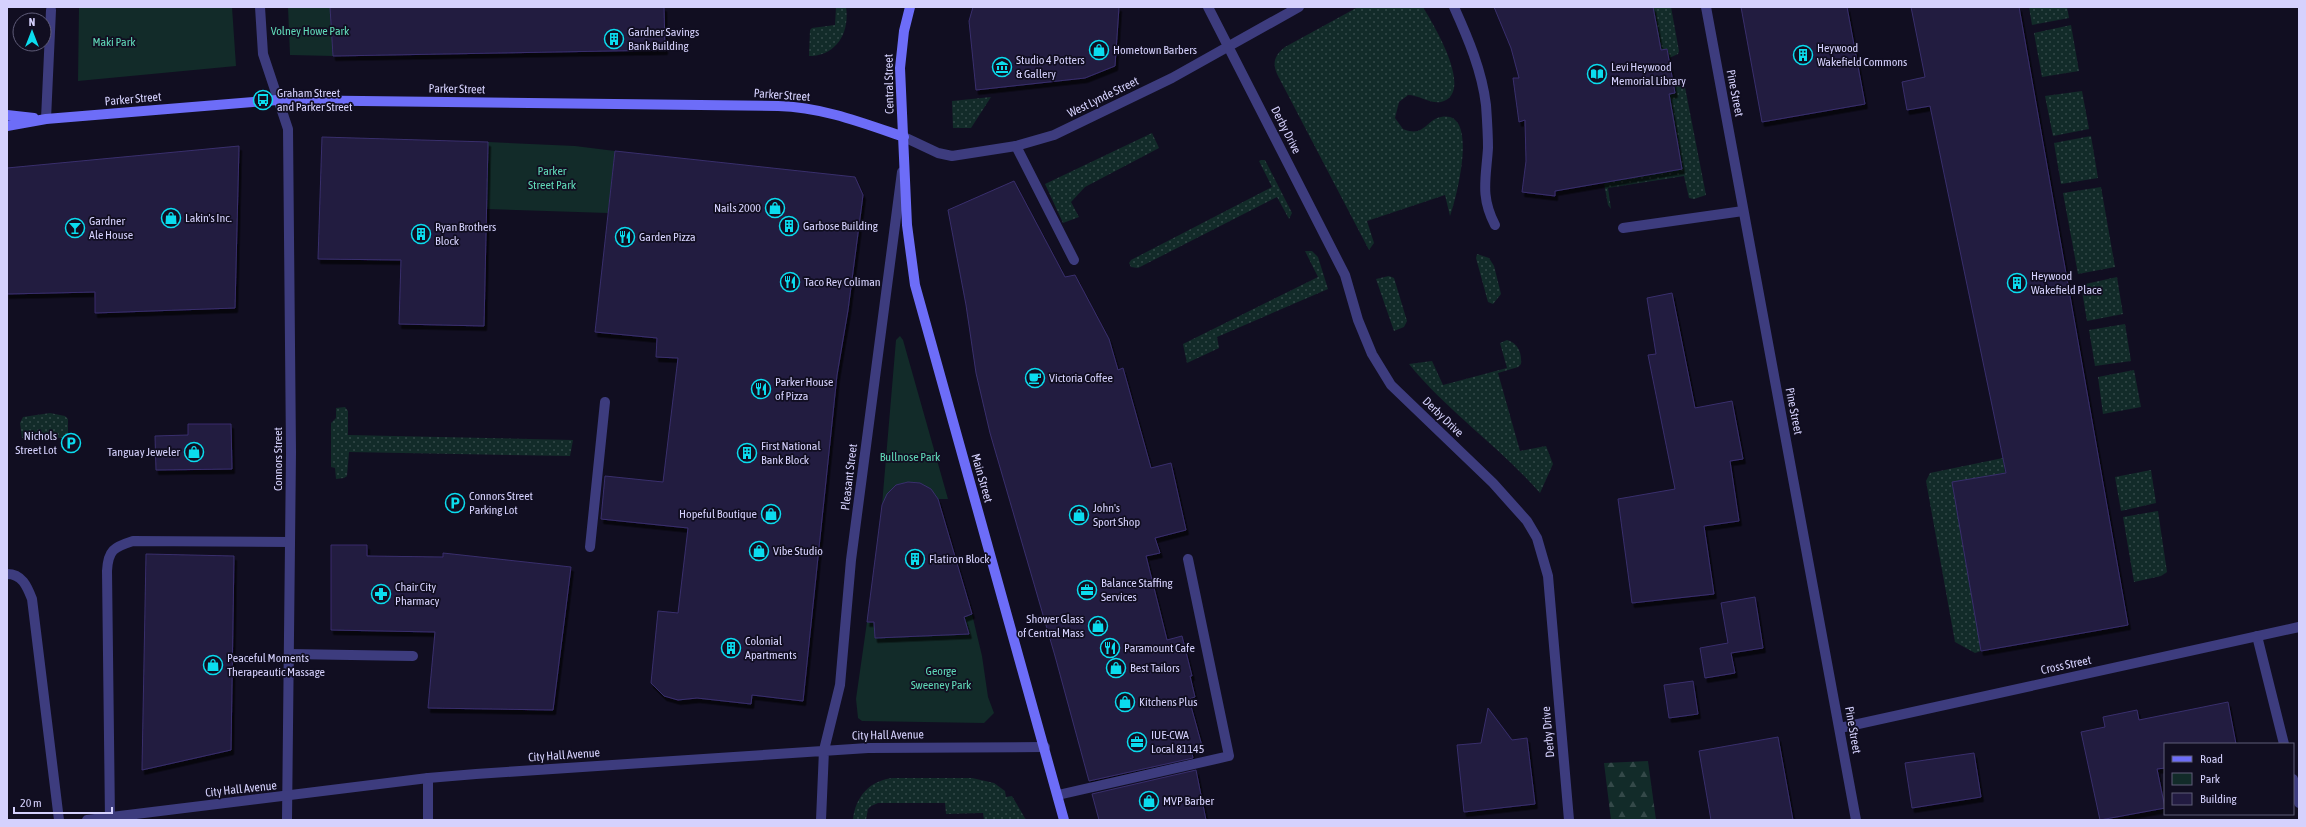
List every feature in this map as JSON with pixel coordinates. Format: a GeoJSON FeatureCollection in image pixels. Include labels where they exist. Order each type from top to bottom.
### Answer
{"type":"FeatureCollection","features":[{"type":"Feature","properties":{"kind":"main road","name":"Central Street"},"geometry":{"type":"LineString","coordinates":[[904,138],[900,68],[904,32],[910,7]]}},
{"type":"Feature","properties":{"kind":"main road","name":"Parker Street"},"geometry":{"type":"LineString","coordinates":[[7,126],[46,119],[277,100],[795,106],[840,116],[904,138]]}},
{"type":"Feature","properties":{"kind":"main road"},"geometry":{"type":"LineString","coordinates":[[7,115],[46,119]]}},
{"type":"Feature","properties":{"kind":"main road","name":"Main Street"},"geometry":{"type":"LineString","coordinates":[[904,138],[907,225],[918,300],[1045,747],[1064,820]]}},
{"type":"Feature","properties":{"kind":"street","name":"Connors Street"},"geometry":{"type":"LineString","coordinates":[[260,7],[263,54],[277,100],[288,129],[290,542],[287,820]]}},
{"type":"Feature","properties":{"kind":"street","name":"Derby Drive"},"geometry":{"type":"LineString","coordinates":[[1208,7],[1229,45],[1345,275],[1358,320],[1369,347],[1391,386],[1493,483],[1527,522],[1537,538],[1548,576],[1569,820]]}},
{"type":"Feature","properties":{"kind":"street","name":"West Lynde Street"},"geometry":{"type":"LineString","coordinates":[[904,138],[938,153],[952,156],[1016,146],[1054,135],[1172,78],[1299,7]]}},
{"type":"Feature","properties":{"kind":"street"},"geometry":{"type":"LineString","coordinates":[[1454,7],[1475,59],[1483,91],[1488,148],[1485,196],[1488,210],[1495,225]]}},
{"type":"Feature","properties":{"kind":"street","name":"Pine Street"},"geometry":{"type":"LineString","coordinates":[[1706,7],[1856,820]]}},
{"type":"Feature","properties":{"kind":"street"},"geometry":{"type":"LineString","coordinates":[[46,119],[51,10]]}},
{"type":"Feature","properties":{"kind":"street","name":"Pleasant Street"},"geometry":{"type":"LineString","coordinates":[[821,820],[824,750],[840,685],[851,560],[901,181],[904,138]]}},
{"type":"Feature","properties":{"kind":"street"},"geometry":{"type":"LineString","coordinates":[[1016,146],[1074,260]]}},
{"type":"Feature","properties":{"kind":"street"},"geometry":{"type":"LineString","coordinates":[[1623,228],[1744,211]]}},
{"type":"Feature","properties":{"kind":"street"},"geometry":{"type":"LineString","coordinates":[[590,547],[604,402]]}},
{"type":"Feature","properties":{"kind":"street"},"geometry":{"type":"LineString","coordinates":[[110,818],[107,571],[111,551],[119,545],[133,541],[290,542]]}},
{"type":"Feature","properties":{"kind":"street"},"geometry":{"type":"LineString","coordinates":[[1058,795],[1229,756],[1188,559]]}},
{"type":"Feature","properties":{"kind":"street"},"geometry":{"type":"LineString","coordinates":[[7,574],[21,578],[28,586],[32,598],[59,820]]}},
{"type":"Feature","properties":{"kind":"street","name":"Cross Street"},"geometry":{"type":"LineString","coordinates":[[1840,728],[2299,627]]}},
{"type":"Feature","properties":{"kind":"street"},"geometry":{"type":"LineString","coordinates":[[2257,636],[2284,743]]}},
{"type":"Feature","properties":{"kind":"street"},"geometry":{"type":"LineString","coordinates":[[289,654],[413,656]]}},
{"type":"Feature","properties":{"kind":"street","name":"City Hall Avenue"},"geometry":{"type":"LineString","coordinates":[[87,820],[288,797],[428,778],[824,750],[868,748],[1045,747]]}},
{"type":"Feature","properties":{"kind":"street"},"geometry":{"type":"LineString","coordinates":[[428,778],[428,820]]}},
{"type":"Feature","properties":{"kind":"street"},"geometry":{"type":"LineString","coordinates":[[2294,783],[2299,803]]}},
{"type":"Feature","properties":{"kind":"green space","name":"Maki Park"},"geometry":{"type":"Polygon","coordinates":[[[79,7],[232,7],[236,66],[78,81],[79,7]]]}},
{"type":"Feature","properties":{"kind":"green space","name":"Volney Howe Park"},"geometry":{"type":"Polygon","coordinates":[[[288,7],[330,7],[333,56],[290,55],[288,7]]]}},
{"type":"Feature","properties":{"kind":"green space"},"geometry":{"type":"Polygon","coordinates":[[[836,7],[846,7],[846,26],[843,34],[834,47],[827,52],[809,56],[810,30],[812,28],[835,25],[836,7]]]}},
{"type":"Feature","properties":{"kind":"green space"},"geometry":{"type":"Polygon","coordinates":[[[1358,7],[1423,7],[1442,41],[1453,70],[1454,84],[1452,94],[1444,101],[1440,102],[1408,95],[1399,102],[1395,118],[1403,129],[1416,131],[1424,128],[1431,121],[1441,117],[1453,118],[1460,127],[1463,140],[1460,175],[1450,216],[1445,195],[1367,221],[1374,243],[1369,250],[1275,70],[1275,59],[1285,47],[1358,7]]]}},
{"type":"Feature","properties":{"kind":"green space"},"geometry":{"type":"Polygon","coordinates":[[[1653,7],[1671,7],[1679,51],[1678,54],[1669,58],[1668,49],[1661,50],[1653,7]]]}},
{"type":"Feature","properties":{"kind":"green space"},"geometry":{"type":"Polygon","coordinates":[[[2029,7],[2067,7],[2069,18],[2032,25],[2029,7]]]}},
{"type":"Feature","properties":{"kind":"green space"},"geometry":{"type":"Polygon","coordinates":[[[2071,25],[2079,71],[2042,77],[2034,33],[2071,25]]]}},
{"type":"Feature","properties":{"kind":"green space"},"geometry":{"type":"Polygon","coordinates":[[[1681,80],[1684,82],[1706,195],[1694,199],[1689,198],[1684,176],[1608,188],[1611,209],[1608,205],[1604,183],[1682,169],[1669,94],[1675,92],[1673,81],[1681,80]]]}},
{"type":"Feature","properties":{"kind":"green space"},"geometry":{"type":"Polygon","coordinates":[[[2082,91],[2089,129],[2053,136],[2045,96],[2082,91]]]}},
{"type":"Feature","properties":{"kind":"green space"},"geometry":{"type":"Polygon","coordinates":[[[991,97],[971,128],[953,128],[952,101],[991,97]]]}},
{"type":"Feature","properties":{"kind":"green space"},"geometry":{"type":"Polygon","coordinates":[[[1152,133],[1159,148],[1085,187],[1071,202],[1079,217],[1063,223],[1045,184],[1152,133]]]}},
{"type":"Feature","properties":{"kind":"green space"},"geometry":{"type":"Polygon","coordinates":[[[2091,136],[2098,178],[2061,184],[2054,143],[2091,136]]]}},
{"type":"Feature","properties":{"kind":"green space","name":"Parker Street Park"},"geometry":{"type":"Polygon","coordinates":[[[488,142],[575,146],[615,151],[608,213],[487,209],[488,142]]]}},
{"type":"Feature","properties":{"kind":"green space"},"geometry":{"type":"Polygon","coordinates":[[[1265,160],[1292,213],[1289,219],[1277,197],[1138,268],[1131,267],[1129,263],[1131,260],[1272,187],[1259,161],[1265,160]]]}},
{"type":"Feature","properties":{"kind":"green space"},"geometry":{"type":"Polygon","coordinates":[[[2101,187],[2115,267],[2078,274],[2063,193],[2101,187]]]}},
{"type":"Feature","properties":{"kind":"green space"},"geometry":{"type":"Polygon","coordinates":[[[1305,251],[1312,251],[1318,257],[1328,289],[1217,337],[1219,348],[1187,363],[1183,344],[1318,277],[1305,251]]]}},
{"type":"Feature","properties":{"kind":"green space"},"geometry":{"type":"Polygon","coordinates":[[[1477,254],[1489,258],[1494,266],[1501,294],[1493,304],[1488,302],[1476,258],[1477,254]]]}},
{"type":"Feature","properties":{"kind":"green space"},"geometry":{"type":"Polygon","coordinates":[[[1389,276],[1394,278],[1407,321],[1404,327],[1394,331],[1376,279],[1389,276]]]}},
{"type":"Feature","properties":{"kind":"green space"},"geometry":{"type":"Polygon","coordinates":[[[2117,277],[2123,314],[2087,321],[2081,285],[2117,277]]]}},
{"type":"Feature","properties":{"kind":"green space"},"geometry":{"type":"Polygon","coordinates":[[[2125,324],[2131,361],[2095,366],[2089,330],[2125,324]]]}},
{"type":"Feature","properties":{"kind":"green space","name":"Bullnose Park"},"geometry":{"type":"Polygon","coordinates":[[[900,336],[903,340],[948,499],[938,499],[924,486],[916,483],[908,483],[893,490],[887,496],[882,505],[896,340],[900,336]]]}},
{"type":"Feature","properties":{"kind":"green space"},"geometry":{"type":"Polygon","coordinates":[[[1507,340],[1511,341],[1517,346],[1521,356],[1521,364],[1518,367],[1498,373],[1520,451],[1546,446],[1553,464],[1540,493],[1508,460],[1440,398],[1409,364],[1432,361],[1443,385],[1507,368],[1500,343],[1507,340]]]}},
{"type":"Feature","properties":{"kind":"green space"},"geometry":{"type":"Polygon","coordinates":[[[2134,370],[2141,407],[2103,414],[2098,377],[2134,370]]]}},
{"type":"Feature","properties":{"kind":"green space"},"geometry":{"type":"Polygon","coordinates":[[[345,407],[348,411],[348,435],[573,440],[570,456],[349,452],[347,476],[336,479],[335,468],[331,467],[331,423],[336,418],[336,408],[345,407]]]}},
{"type":"Feature","properties":{"kind":"green space"},"geometry":{"type":"Polygon","coordinates":[[[50,413],[65,416],[68,419],[68,438],[22,438],[20,423],[23,417],[50,413]]]}},
{"type":"Feature","properties":{"kind":"green space"},"geometry":{"type":"Polygon","coordinates":[[[2003,458],[2005,473],[1952,482],[1981,651],[1975,653],[1955,642],[1926,481],[1930,473],[2003,458]]]}},
{"type":"Feature","properties":{"kind":"green space"},"geometry":{"type":"Polygon","coordinates":[[[2151,470],[2156,503],[2121,511],[2115,477],[2151,470]]]}},
{"type":"Feature","properties":{"kind":"green space"},"geometry":{"type":"Polygon","coordinates":[[[2158,511],[2167,572],[2161,576],[2134,582],[2123,517],[2158,511]]]}},
{"type":"Feature","properties":{"kind":"green space","name":"George Sweeney Park"},"geometry":{"type":"Polygon","coordinates":[[[972,614],[982,656],[988,697],[994,713],[984,723],[862,721],[858,718],[856,699],[867,622],[874,622],[875,638],[968,634],[964,617],[972,614]]]}},
{"type":"Feature","properties":{"kind":"green space"},"geometry":{"type":"Polygon","coordinates":[[[1648,761],[1656,820],[1611,820],[1604,763],[1648,761]]]}},
{"type":"Feature","properties":{"kind":"green space"},"geometry":{"type":"Polygon","coordinates":[[[893,778],[972,778],[994,783],[1005,791],[1006,797],[1012,796],[1026,820],[984,820],[983,813],[946,814],[945,803],[878,803],[868,809],[866,820],[853,820],[857,804],[865,791],[877,782],[893,778]]]}},
{"type":"Feature","properties":{"kind":"building"},"geometry":{"type":"Polygon","coordinates":[[[330,7],[664,7],[665,50],[333,56],[330,7]]]}},
{"type":"Feature","properties":{"kind":"building"},"geometry":{"type":"Polygon","coordinates":[[[973,7],[1119,7],[1115,66],[1085,78],[976,90],[969,21],[973,7]]]}},
{"type":"Feature","properties":{"kind":"building","name":"Levi Heywood Memorial Library"},"geometry":{"type":"Polygon","coordinates":[[[1494,7],[1653,7],[1661,50],[1667,49],[1675,93],[1669,94],[1682,169],[1555,191],[1555,196],[1522,192],[1526,161],[1525,120],[1519,122],[1513,78],[1519,78],[1511,48],[1494,7]]]}},
{"type":"Feature","properties":{"kind":"building","name":"Heywood Wakefield Commons"},"geometry":{"type":"Polygon","coordinates":[[[1741,7],[1847,7],[1865,104],[1762,122],[1741,7]]]}},
{"type":"Feature","properties":{"kind":"building","name":"Heywood Wakefield Place"},"geometry":{"type":"Polygon","coordinates":[[[1911,7],[2019,7],[2128,625],[1981,651],[1952,482],[2006,473],[1930,106],[1907,110],[1902,82],[1925,77],[1911,7]]]}},
{"type":"Feature","properties":{"kind":"building","name":"Ryan Brothers Block"},"geometry":{"type":"Polygon","coordinates":[[[322,137],[488,142],[484,326],[399,324],[401,260],[318,259],[322,137]]]}},
{"type":"Feature","properties":{"kind":"building"},"geometry":{"type":"Polygon","coordinates":[[[239,146],[235,308],[95,313],[95,292],[7,294],[7,168],[239,146]]]}},
{"type":"Feature","properties":{"kind":"building"},"geometry":{"type":"Polygon","coordinates":[[[615,151],[855,177],[863,195],[848,310],[837,375],[803,701],[752,695],[751,704],[697,698],[678,700],[664,696],[651,683],[658,611],[678,613],[688,528],[601,519],[605,476],[663,482],[678,358],[656,357],[657,338],[595,332],[615,151]]]}},
{"type":"Feature","properties":{"kind":"building"},"geometry":{"type":"Polygon","coordinates":[[[1014,181],[1065,277],[1075,275],[1109,339],[1118,370],[1123,368],[1151,468],[1171,463],[1186,530],[1155,538],[1160,553],[1146,556],[1167,640],[1182,636],[1192,676],[1190,676],[1195,697],[1189,699],[1202,746],[1191,749],[1193,758],[1089,781],[1055,656],[990,433],[976,373],[966,305],[948,210],[1014,181]]]}},
{"type":"Feature","properties":{"kind":"building"},"geometry":{"type":"Polygon","coordinates":[[[1672,293],[1695,408],[1732,401],[1743,459],[1730,461],[1739,521],[1704,526],[1714,594],[1632,603],[1618,499],[1675,489],[1648,355],[1656,354],[1647,298],[1672,293]]]}},
{"type":"Feature","properties":{"kind":"building","name":"Tanguay Jeweler"},"geometry":{"type":"Polygon","coordinates":[[[188,424],[231,424],[232,469],[156,470],[155,436],[188,435],[188,424]]]}},
{"type":"Feature","properties":{"kind":"building","name":"Flatiron Block"},"geometry":{"type":"Polygon","coordinates":[[[908,482],[920,483],[931,489],[938,499],[972,614],[964,617],[969,634],[875,638],[874,622],[867,622],[882,505],[887,494],[896,485],[908,482]]]}},
{"type":"Feature","properties":{"kind":"building"},"geometry":{"type":"Polygon","coordinates":[[[331,545],[367,545],[367,556],[443,557],[443,553],[571,567],[553,710],[428,708],[435,632],[331,630],[331,545]]]}},
{"type":"Feature","properties":{"kind":"building"},"geometry":{"type":"Polygon","coordinates":[[[146,554],[234,556],[231,750],[142,770],[146,554]]]}},
{"type":"Feature","properties":{"kind":"building"},"geometry":{"type":"Polygon","coordinates":[[[1755,597],[1763,648],[1731,653],[1735,673],[1705,678],[1700,648],[1728,643],[1721,603],[1755,597]]]}},
{"type":"Feature","properties":{"kind":"building"},"geometry":{"type":"Polygon","coordinates":[[[1693,681],[1698,714],[1669,718],[1664,685],[1693,681]]]}},
{"type":"Feature","properties":{"kind":"building"},"geometry":{"type":"Polygon","coordinates":[[[2228,702],[2236,743],[2164,743],[2164,768],[2157,769],[2164,808],[2100,820],[2081,732],[2105,727],[2103,717],[2137,710],[2139,720],[2228,702]]]}},
{"type":"Feature","properties":{"kind":"building"},"geometry":{"type":"Polygon","coordinates":[[[1488,708],[1512,740],[1527,738],[1535,804],[1464,812],[1457,745],[1481,743],[1488,708]]]}},
{"type":"Feature","properties":{"kind":"building"},"geometry":{"type":"Polygon","coordinates":[[[1778,737],[1793,820],[1711,820],[1699,751],[1778,737]]]}},
{"type":"Feature","properties":{"kind":"building"},"geometry":{"type":"Polygon","coordinates":[[[1974,753],[1981,797],[1912,808],[1905,763],[1974,753]]]}},
{"type":"Feature","properties":{"kind":"building","name":"MVP Barber"},"geometry":{"type":"Polygon","coordinates":[[[1196,770],[1206,820],[1099,820],[1092,794],[1196,770]]]}},
{"type":"Feature","properties":{"kind":"place","name":"Gardner Savings Bank Building"},"geometry":{"type":"Point","coordinates":[614,39]}},
{"type":"Feature","properties":{"kind":"place","name":"Hometown Barbers"},"geometry":{"type":"Point","coordinates":[1099,50]}},
{"type":"Feature","properties":{"kind":"place","name":"Heywood Wakefield Commons"},"geometry":{"type":"Point","coordinates":[1803,55]}},
{"type":"Feature","properties":{"kind":"place","name":"Studio 4 Potters & Gallery"},"geometry":{"type":"Point","coordinates":[1002,67]}},
{"type":"Feature","properties":{"kind":"place","name":"Levi Heywood Memorial Library"},"geometry":{"type":"Point","coordinates":[1597,74]}},
{"type":"Feature","properties":{"kind":"place","name":"Graham Street and Parker Street"},"geometry":{"type":"Point","coordinates":[263,100]}},
{"type":"Feature","properties":{"kind":"place","name":"Nails 2000"},"geometry":{"type":"Point","coordinates":[775,208]}},
{"type":"Feature","properties":{"kind":"place","name":"Lakin's Inc."},"geometry":{"type":"Point","coordinates":[171,218]}},
{"type":"Feature","properties":{"kind":"place","name":"Garbose Building"},"geometry":{"type":"Point","coordinates":[789,226]}},
{"type":"Feature","properties":{"kind":"place","name":"Gardner Ale House"},"geometry":{"type":"Point","coordinates":[75,228]}},
{"type":"Feature","properties":{"kind":"place","name":"Ryan Brothers Block"},"geometry":{"type":"Point","coordinates":[421,234]}},
{"type":"Feature","properties":{"kind":"place","name":"Garden Pizza"},"geometry":{"type":"Point","coordinates":[625,237]}},
{"type":"Feature","properties":{"kind":"place","name":"Taco Rey Coliman"},"geometry":{"type":"Point","coordinates":[790,282]}},
{"type":"Feature","properties":{"kind":"place","name":"Heywood Wakefield Place"},"geometry":{"type":"Point","coordinates":[2017,283]}},
{"type":"Feature","properties":{"kind":"place","name":"Victoria Coffee"},"geometry":{"type":"Point","coordinates":[1035,378]}},
{"type":"Feature","properties":{"kind":"place","name":"Parker House of Pizza"},"geometry":{"type":"Point","coordinates":[761,389]}},
{"type":"Feature","properties":{"kind":"place","name":"Nichols Street Lot"},"geometry":{"type":"Point","coordinates":[71,443]}},
{"type":"Feature","properties":{"kind":"place","name":"Tanguay Jeweler"},"geometry":{"type":"Point","coordinates":[194,452]}},
{"type":"Feature","properties":{"kind":"place","name":"First National Bank Block"},"geometry":{"type":"Point","coordinates":[747,453]}},
{"type":"Feature","properties":{"kind":"place","name":"Connors Street Parking Lot"},"geometry":{"type":"Point","coordinates":[455,503]}},
{"type":"Feature","properties":{"kind":"place","name":"Hopeful Boutique"},"geometry":{"type":"Point","coordinates":[771,514]}},
{"type":"Feature","properties":{"kind":"place","name":"John's Sport Shop"},"geometry":{"type":"Point","coordinates":[1079,515]}},
{"type":"Feature","properties":{"kind":"place","name":"Vibe Studio"},"geometry":{"type":"Point","coordinates":[759,551]}},
{"type":"Feature","properties":{"kind":"place","name":"Flatiron Block"},"geometry":{"type":"Point","coordinates":[915,559]}},
{"type":"Feature","properties":{"kind":"place","name":"Balance Staffing Services"},"geometry":{"type":"Point","coordinates":[1087,590]}},
{"type":"Feature","properties":{"kind":"place","name":"Chair City Pharmacy"},"geometry":{"type":"Point","coordinates":[381,594]}},
{"type":"Feature","properties":{"kind":"place","name":"Shower Glass of Central Mass"},"geometry":{"type":"Point","coordinates":[1098,626]}},
{"type":"Feature","properties":{"kind":"place","name":"Colonial Apartments"},"geometry":{"type":"Point","coordinates":[731,648]}},
{"type":"Feature","properties":{"kind":"place","name":"Paramount Cafe"},"geometry":{"type":"Point","coordinates":[1110,648]}},
{"type":"Feature","properties":{"kind":"place","name":"Peaceful Moments Therapeautic Massage"},"geometry":{"type":"Point","coordinates":[213,665]}},
{"type":"Feature","properties":{"kind":"place","name":"Best Tailors"},"geometry":{"type":"Point","coordinates":[1116,668]}},
{"type":"Feature","properties":{"kind":"place","name":"Kitchens Plus"},"geometry":{"type":"Point","coordinates":[1125,702]}},
{"type":"Feature","properties":{"kind":"place","name":"IUE-CWA Local 81145"},"geometry":{"type":"Point","coordinates":[1137,742]}},
{"type":"Feature","properties":{"kind":"place","name":"MVP Barber"},"geometry":{"type":"Point","coordinates":[1149,801]}}]}
